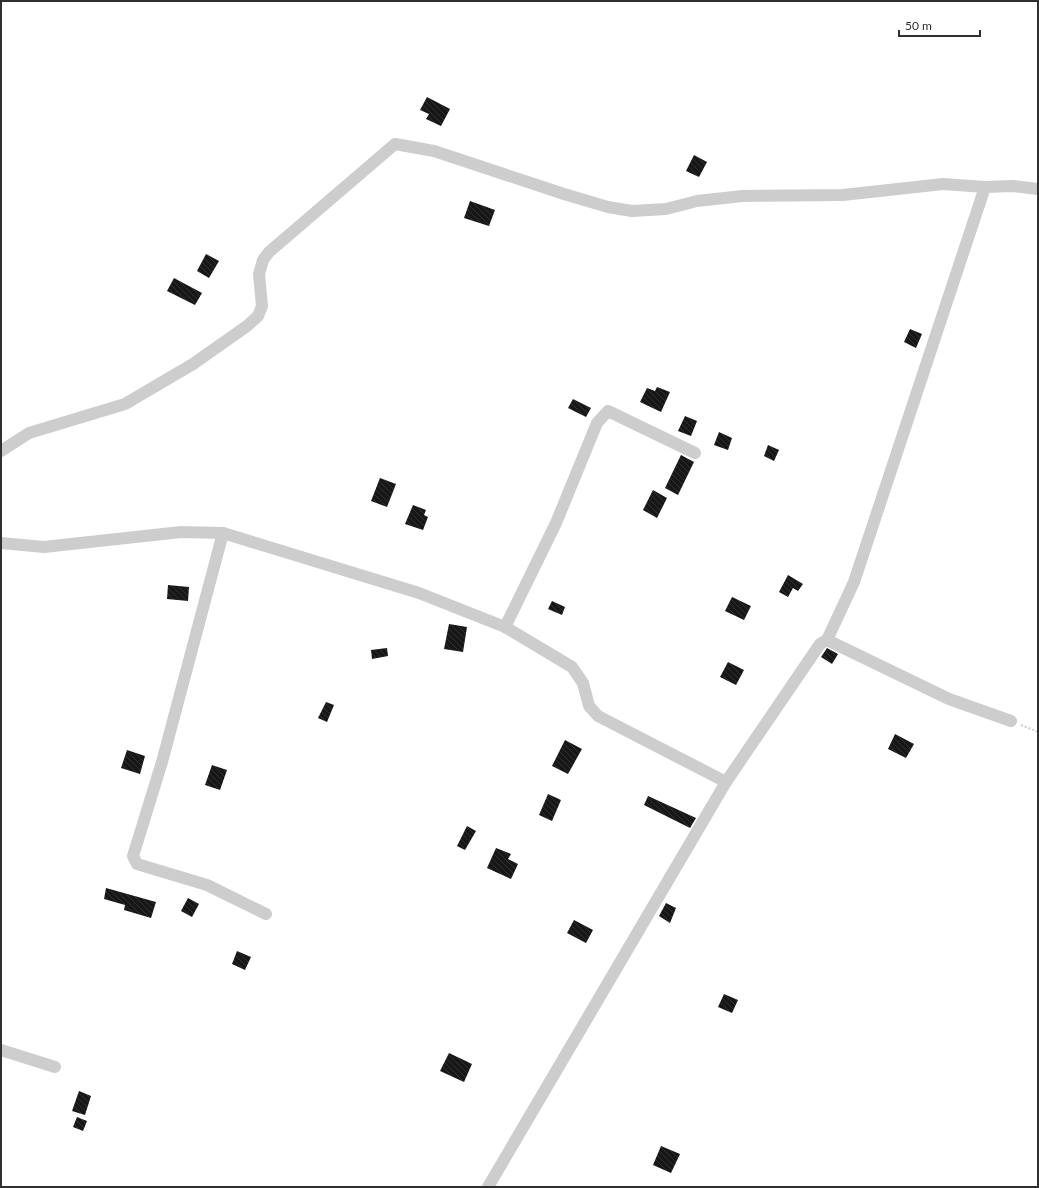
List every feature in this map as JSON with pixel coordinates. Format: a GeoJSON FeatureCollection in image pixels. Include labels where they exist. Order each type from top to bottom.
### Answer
{"type":"FeatureCollection","features":[{"type":"Feature","properties":{"kind":"street"},"geometry":{"type":"LineString","coordinates":[[1,451],[30,433],[125,404],[193,364],[247,326],[258,316],[262,306],[259,274],[263,260],[269,252],[395,144],[434,151],[608,208],[632,211],[666,209],[696,201],[742,196],[844,195],[943,184],[985,187],[1013,186],[1038,189]]}},
{"type":"Feature","properties":{"kind":"street"},"geometry":{"type":"LineString","coordinates":[[488,1187],[726,782],[820,644],[827,640],[854,582],[985,187]]}},
{"type":"Feature","properties":{"kind":"street"},"geometry":{"type":"LineString","coordinates":[[505,627],[556,523],[597,422],[608,411],[696,454]]}},
{"type":"Feature","properties":{"kind":"street"},"geometry":{"type":"LineString","coordinates":[[1,543],[44,547],[181,532],[223,533],[419,593],[505,627],[572,667],[583,683],[589,706],[598,716],[726,782]]}},
{"type":"Feature","properties":{"kind":"street"},"geometry":{"type":"LineString","coordinates":[[223,533],[162,762],[133,856],[137,864],[207,885],[266,914]]}},
{"type":"Feature","properties":{"kind":"street"},"geometry":{"type":"LineString","coordinates":[[827,640],[949,699],[1011,721]]}},
{"type":"Feature","properties":{"kind":"street"},"geometry":{"type":"LineString","coordinates":[[1,1050],[55,1067]]}},
{"type":"Feature","properties":{"kind":"path"},"geometry":{"type":"LineString","coordinates":[[1011,721],[1038,732]]}},
{"type":"Feature","properties":{"kind":"building"},"geometry":{"type":"Polygon","coordinates":[[[427,97],[450,109],[441,126],[426,119],[429,114],[420,110],[427,97]]]}},
{"type":"Feature","properties":{"kind":"building"},"geometry":{"type":"Polygon","coordinates":[[[694,155],[707,162],[699,177],[686,171],[694,155]]]}},
{"type":"Feature","properties":{"kind":"building"},"geometry":{"type":"Polygon","coordinates":[[[470,201],[495,210],[489,226],[464,218],[470,201]]]}},
{"type":"Feature","properties":{"kind":"building"},"geometry":{"type":"Polygon","coordinates":[[[206,254],[219,261],[209,278],[197,271],[206,254]]]}},
{"type":"Feature","properties":{"kind":"building"},"geometry":{"type":"Polygon","coordinates":[[[174,278],[202,293],[195,305],[167,291],[174,278]]]}},
{"type":"Feature","properties":{"kind":"building"},"geometry":{"type":"Polygon","coordinates":[[[910,329],[922,334],[916,348],[904,342],[910,329]]]}},
{"type":"Feature","properties":{"kind":"building"},"geometry":{"type":"Polygon","coordinates":[[[657,387],[670,392],[661,412],[640,402],[647,388],[655,391],[657,387]]]}},
{"type":"Feature","properties":{"kind":"building"},"geometry":{"type":"Polygon","coordinates":[[[573,399],[591,408],[586,417],[568,408],[573,399]]]}},
{"type":"Feature","properties":{"kind":"building"},"geometry":{"type":"Polygon","coordinates":[[[685,416],[697,421],[691,436],[678,431],[685,416]]]}},
{"type":"Feature","properties":{"kind":"building"},"geometry":{"type":"Polygon","coordinates":[[[719,432],[732,438],[728,450],[714,445],[719,432]]]}},
{"type":"Feature","properties":{"kind":"building"},"geometry":{"type":"Polygon","coordinates":[[[768,445],[779,450],[774,461],[764,456],[768,445]]]}},
{"type":"Feature","properties":{"kind":"building"},"geometry":{"type":"Polygon","coordinates":[[[681,455],[694,462],[678,495],[665,488],[681,455]]]}},
{"type":"Feature","properties":{"kind":"building"},"geometry":{"type":"Polygon","coordinates":[[[380,478],[396,484],[387,507],[371,501],[380,478]]]}},
{"type":"Feature","properties":{"kind":"building"},"geometry":{"type":"Polygon","coordinates":[[[653,490],[667,498],[657,518],[643,510],[653,490]]]}},
{"type":"Feature","properties":{"kind":"building"},"geometry":{"type":"Polygon","coordinates":[[[413,505],[426,510],[424,515],[428,517],[423,530],[405,524],[413,505]]]}},
{"type":"Feature","properties":{"kind":"building"},"geometry":{"type":"Polygon","coordinates":[[[788,575],[803,584],[798,591],[793,588],[788,597],[779,592],[788,575]]]}},
{"type":"Feature","properties":{"kind":"building"},"geometry":{"type":"Polygon","coordinates":[[[168,585],[189,587],[188,601],[167,599],[168,585]]]}},
{"type":"Feature","properties":{"kind":"building"},"geometry":{"type":"Polygon","coordinates":[[[732,597],[751,606],[744,620],[725,611],[732,597]]]}},
{"type":"Feature","properties":{"kind":"building"},"geometry":{"type":"Polygon","coordinates":[[[552,601],[565,607],[562,615],[548,609],[552,601]]]}},
{"type":"Feature","properties":{"kind":"building"},"geometry":{"type":"Polygon","coordinates":[[[449,624],[467,627],[463,652],[444,649],[449,624]]]}},
{"type":"Feature","properties":{"kind":"building"},"geometry":{"type":"Polygon","coordinates":[[[387,648],[388,656],[372,659],[371,650],[387,648]]]}},
{"type":"Feature","properties":{"kind":"building"},"geometry":{"type":"Polygon","coordinates":[[[827,648],[838,654],[832,664],[821,657],[827,648]]]}},
{"type":"Feature","properties":{"kind":"building"},"geometry":{"type":"Polygon","coordinates":[[[728,662],[744,670],[736,685],[720,677],[728,662]]]}},
{"type":"Feature","properties":{"kind":"building"},"geometry":{"type":"Polygon","coordinates":[[[326,702],[334,705],[327,722],[318,718],[326,702]]]}},
{"type":"Feature","properties":{"kind":"building"},"geometry":{"type":"Polygon","coordinates":[[[895,734],[914,744],[906,758],[888,749],[895,734]]]}},
{"type":"Feature","properties":{"kind":"building"},"geometry":{"type":"Polygon","coordinates":[[[565,740],[582,749],[568,774],[552,766],[565,740]]]}},
{"type":"Feature","properties":{"kind":"building"},"geometry":{"type":"Polygon","coordinates":[[[127,750],[145,756],[140,774],[121,768],[127,750]]]}},
{"type":"Feature","properties":{"kind":"building"},"geometry":{"type":"Polygon","coordinates":[[[212,765],[227,770],[220,790],[205,785],[212,765]]]}},
{"type":"Feature","properties":{"kind":"building"},"geometry":{"type":"Polygon","coordinates":[[[548,794],[561,800],[552,821],[539,815],[548,794]]]}},
{"type":"Feature","properties":{"kind":"building"},"geometry":{"type":"Polygon","coordinates":[[[648,796],[696,818],[690,828],[644,805],[648,796]]]}},
{"type":"Feature","properties":{"kind":"building"},"geometry":{"type":"Polygon","coordinates":[[[467,826],[476,831],[465,850],[457,846],[467,826]]]}},
{"type":"Feature","properties":{"kind":"building"},"geometry":{"type":"Polygon","coordinates":[[[496,848],[511,854],[508,859],[518,864],[511,879],[487,868],[496,848]]]}},
{"type":"Feature","properties":{"kind":"building"},"geometry":{"type":"Polygon","coordinates":[[[106,888],[156,902],[151,918],[124,910],[125,905],[104,899],[106,888]]]}},
{"type":"Feature","properties":{"kind":"building"},"geometry":{"type":"Polygon","coordinates":[[[188,898],[199,904],[192,917],[181,911],[188,898]]]}},
{"type":"Feature","properties":{"kind":"building"},"geometry":{"type":"Polygon","coordinates":[[[666,903],[676,908],[670,923],[659,916],[666,903]]]}},
{"type":"Feature","properties":{"kind":"building"},"geometry":{"type":"Polygon","coordinates":[[[574,920],[593,930],[586,943],[567,933],[574,920]]]}},
{"type":"Feature","properties":{"kind":"building"},"geometry":{"type":"Polygon","coordinates":[[[237,951],[251,957],[245,970],[232,964],[237,951]]]}},
{"type":"Feature","properties":{"kind":"building"},"geometry":{"type":"Polygon","coordinates":[[[724,994],[738,1000],[732,1013],[718,1007],[724,994]]]}},
{"type":"Feature","properties":{"kind":"building"},"geometry":{"type":"Polygon","coordinates":[[[449,1053],[472,1064],[464,1082],[440,1071],[449,1053]]]}},
{"type":"Feature","properties":{"kind":"building"},"geometry":{"type":"Polygon","coordinates":[[[79,1091],[91,1096],[85,1115],[72,1111],[79,1091]]]}},
{"type":"Feature","properties":{"kind":"building"},"geometry":{"type":"Polygon","coordinates":[[[77,1117],[87,1121],[83,1131],[73,1127],[77,1117]]]}},
{"type":"Feature","properties":{"kind":"building"},"geometry":{"type":"Polygon","coordinates":[[[661,1146],[680,1154],[671,1173],[653,1165],[661,1146]]]}}]}
